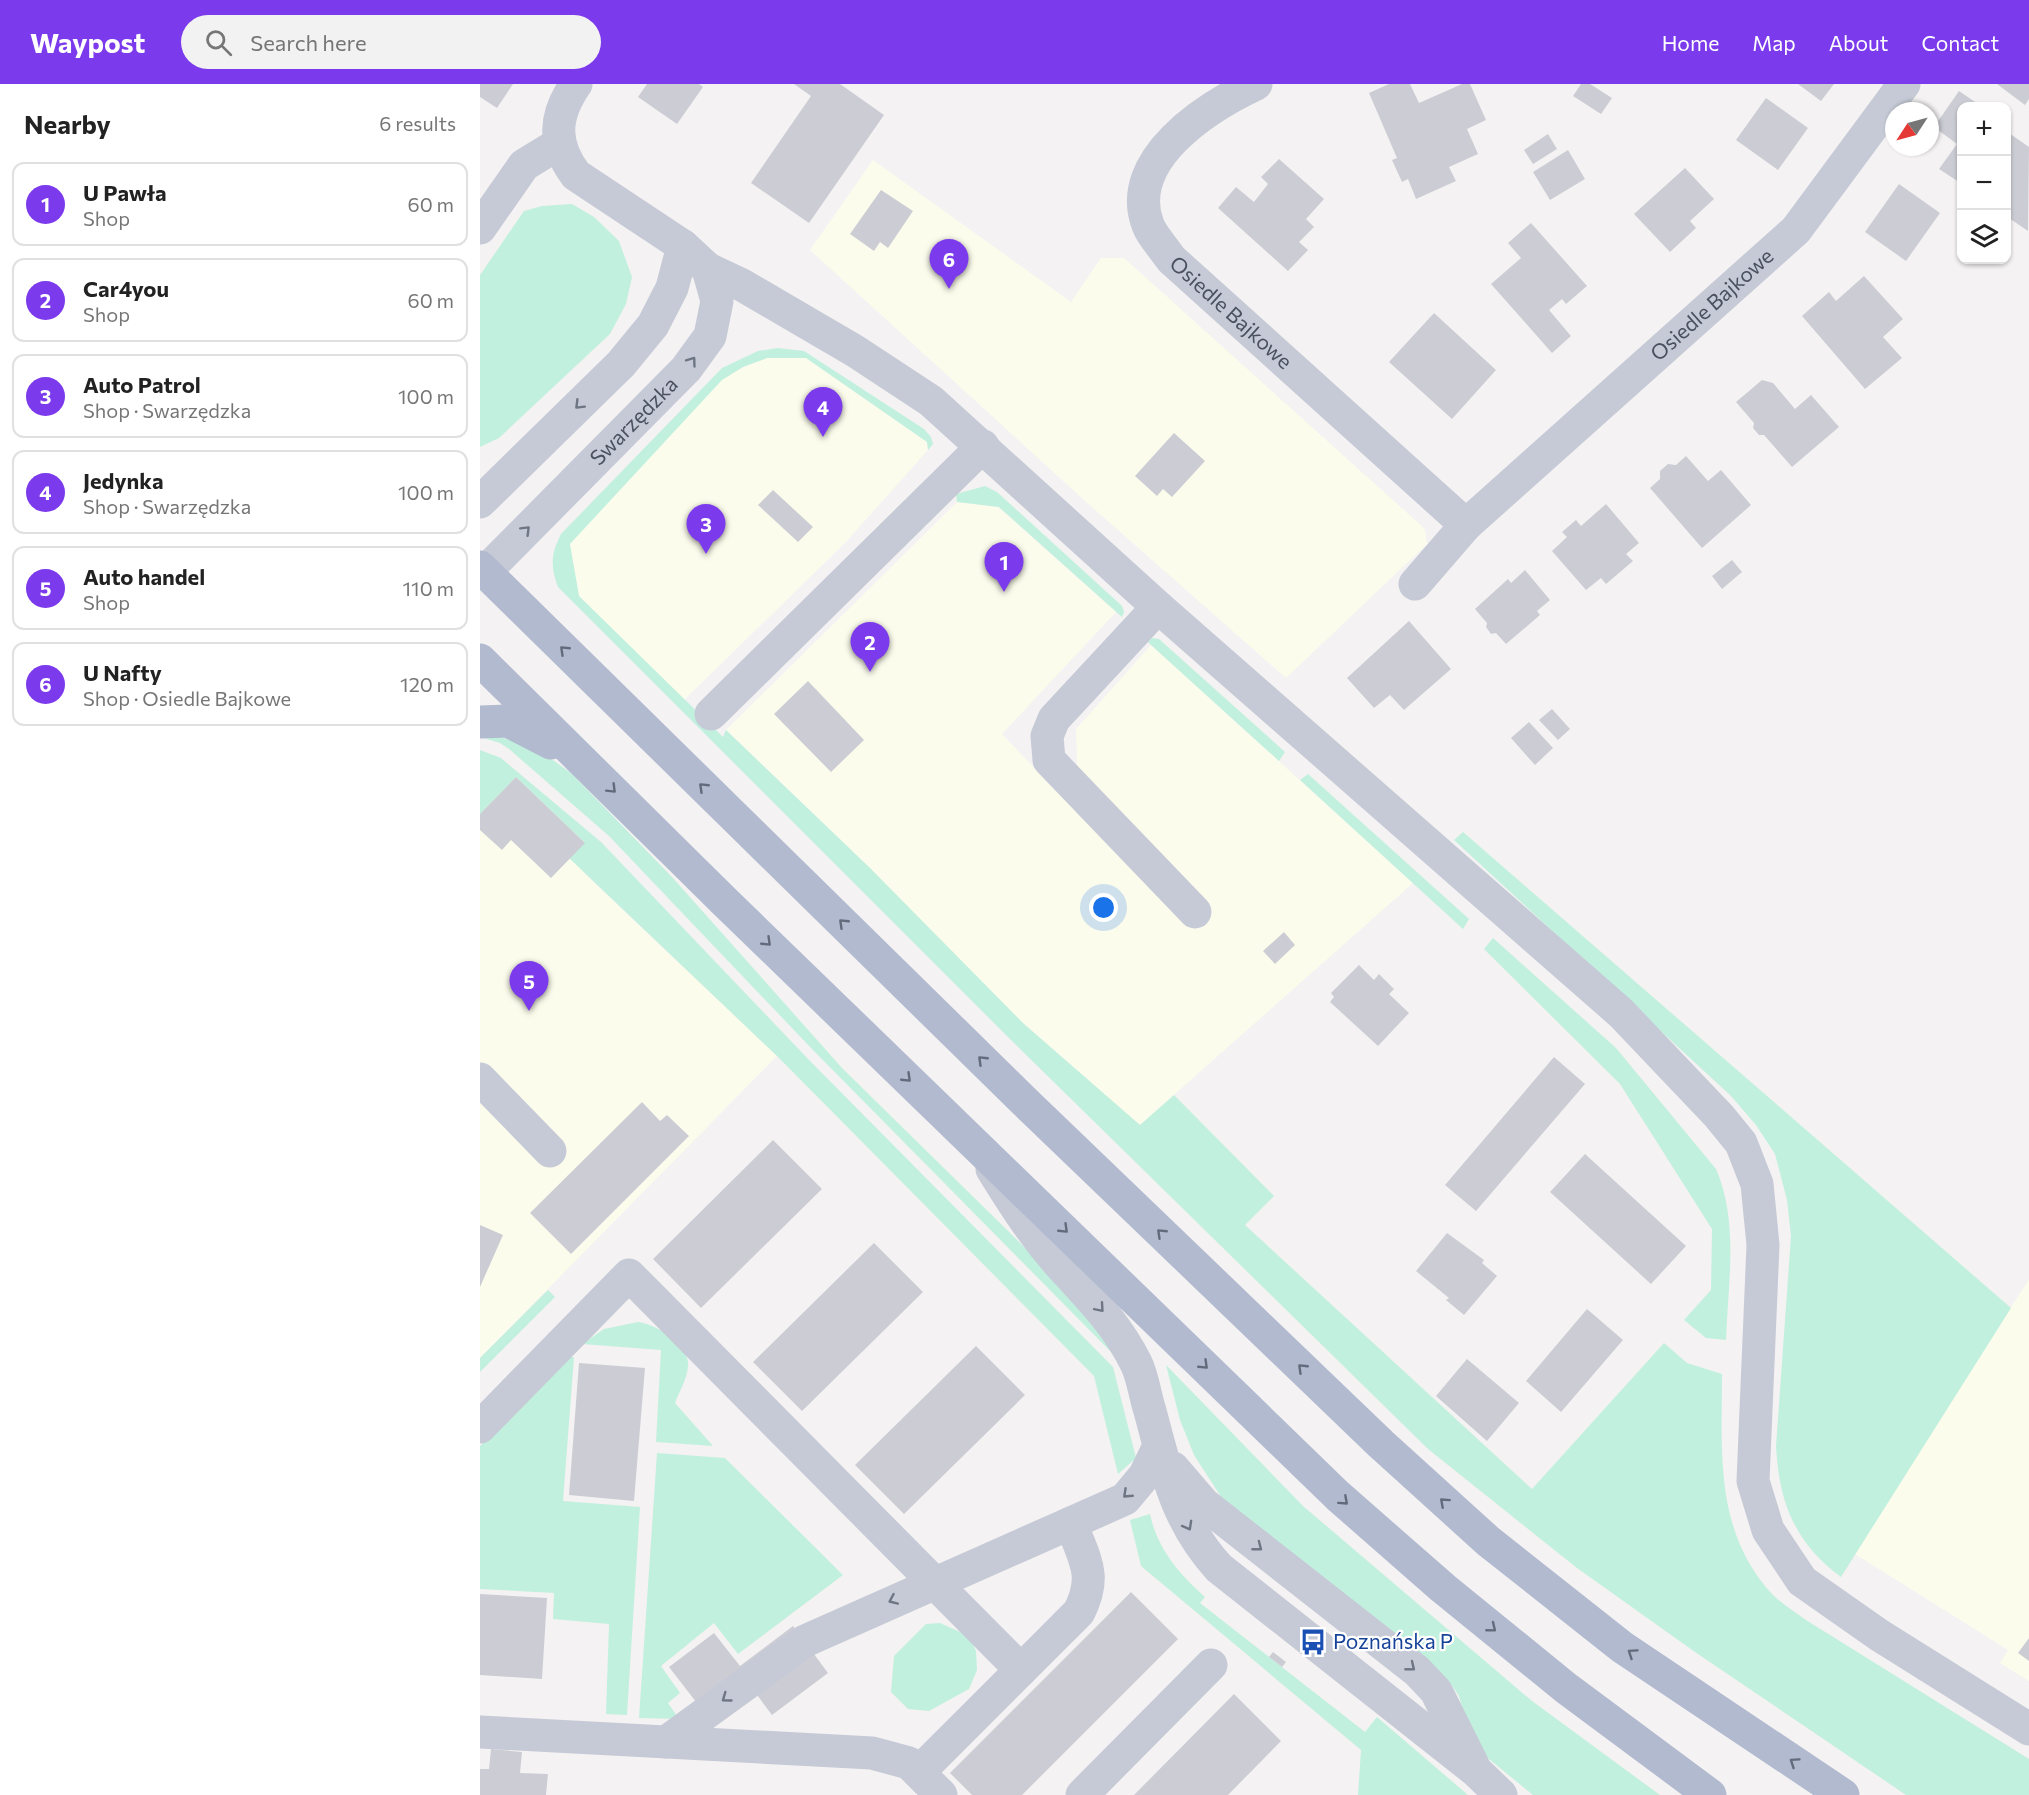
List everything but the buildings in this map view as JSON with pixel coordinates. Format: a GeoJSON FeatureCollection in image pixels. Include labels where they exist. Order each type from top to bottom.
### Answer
{"type":"FeatureCollection","features":[{"type":"Feature","properties":{"kind":"main road"},"geometry":{"type":"LineString","coordinates":[[482,572],[1015,1092],[1381,1444],[1488,1541],[1622,1647],[1843,1795]]}},
{"type":"Feature","properties":{"kind":"main road"},"geometry":{"type":"LineString","coordinates":[[480,660],[725,902],[1347,1503],[1443,1588],[1566,1688],[1710,1795]]}},
{"type":"Feature","properties":{"kind":"main road"},"geometry":{"type":"LineString","coordinates":[[480,722],[508,721],[539,736],[589,766]]}},
{"type":"Feature","properties":{"kind":"street"},"geometry":{"type":"LineString","coordinates":[[576,84],[558,121],[560,143],[565,160],[576,175],[683,246],[708,269],[742,285],[855,351],[931,401],[1158,607],[1620,1012],[1719,1116],[1741,1143],[1757,1184],[1763,1245],[1753,1481],[1768,1530],[1802,1581],[1879,1635],[2029,1729]]}},
{"type":"Feature","properties":{"kind":"street","name":"Osiedle Bajkowe"},"geometry":{"type":"LineString","coordinates":[[1256,84],[1190,125],[1161,153],[1147,177],[1143,203],[1148,225],[1171,259],[1466,525]]}},
{"type":"Feature","properties":{"kind":"street","name":"Osiedle Bajkowe"},"geometry":{"type":"LineString","coordinates":[[1415,584],[1466,525],[1796,230],[1904,84]]}},
{"type":"Feature","properties":{"kind":"street"},"geometry":{"type":"LineString","coordinates":[[480,228],[524,165],[560,143]]}},
{"type":"Feature","properties":{"kind":"street"},"geometry":{"type":"LineString","coordinates":[[480,502],[621,363],[653,326],[672,288],[683,246]]}},
{"type":"Feature","properties":{"kind":"street","name":"Swarzędzka"},"geometry":{"type":"LineString","coordinates":[[482,572],[686,369],[710,336],[717,301],[708,269]]}},
{"type":"Feature","properties":{"kind":"street"},"geometry":{"type":"LineString","coordinates":[[711,714],[982,446]]}},
{"type":"Feature","properties":{"kind":"street"},"geometry":{"type":"LineString","coordinates":[[1158,607],[1054,719],[1047,736],[1049,760],[1195,912]]}},
{"type":"Feature","properties":{"kind":"street"},"geometry":{"type":"LineString","coordinates":[[480,1079],[550,1151]]}},
{"type":"Feature","properties":{"kind":"street"},"geometry":{"type":"LineString","coordinates":[[977,1144],[1019,1212],[1060,1265],[1111,1321],[1137,1364],[1159,1446],[1184,1520],[1198,1545],[1219,1568],[1476,1771],[1501,1795]]}},
{"type":"Feature","properties":{"kind":"street"},"geometry":{"type":"LineString","coordinates":[[480,1427],[629,1275],[1021,1670]]}},
{"type":"Feature","properties":{"kind":"street"},"geometry":{"type":"LineString","coordinates":[[666,1742],[804,1641],[1125,1499],[1145,1475],[1159,1446]]}},
{"type":"Feature","properties":{"kind":"street"},"geometry":{"type":"LineString","coordinates":[[919,1772],[1079,1612],[1089,1593],[1090,1575],[1071,1523]]}},
{"type":"Feature","properties":{"kind":"street"},"geometry":{"type":"LineString","coordinates":[[1082,1795],[1210,1665]]}},
{"type":"Feature","properties":{"kind":"street"},"geometry":{"type":"LineString","coordinates":[[480,1732],[872,1753],[909,1763],[941,1795]]}},
{"type":"Feature","properties":{"kind":"shaded area"},"geometry":{"type":"Polygon","coordinates":[[[873,160],[1071,302],[1101,258],[1124,258],[1425,529],[1427,544],[1286,678],[1084,500],[810,250],[873,160]]]}},
{"type":"Feature","properties":{"kind":"shaded area"},"geometry":{"type":"Polygon","coordinates":[[[767,358],[806,358],[927,442],[928,450],[846,542],[684,700],[579,596],[569,544],[722,379],[743,367],[767,358]]]}},
{"type":"Feature","properties":{"kind":"shaded area"},"geometry":{"type":"Polygon","coordinates":[[[957,502],[998,507],[1116,612],[1002,734],[1058,793],[1077,770],[1076,729],[1151,645],[1413,883],[1140,1125],[1024,1024],[870,868],[726,730],[957,502]]]}},
{"type":"Feature","properties":{"kind":"shaded area"},"geometry":{"type":"Polygon","coordinates":[[[516,777],[585,843],[585,874],[777,1056],[480,1358],[480,814],[516,777]]]}},
{"type":"Feature","properties":{"kind":"shaded area"},"geometry":{"type":"Polygon","coordinates":[[[2029,1279],[2029,1681],[2000,1663],[2008,1650],[1855,1554],[2029,1279]]]}},
{"type":"Feature","properties":{"kind":"green space"},"geometry":{"type":"Polygon","coordinates":[[[572,204],[594,217],[619,241],[632,277],[626,304],[610,334],[499,438],[480,447],[480,275],[524,211],[542,206],[572,204]]]}},
{"type":"Feature","properties":{"kind":"green space"},"geometry":{"type":"Polygon","coordinates":[[[778,348],[804,351],[924,429],[931,437],[933,444],[928,450],[927,442],[806,358],[767,358],[743,367],[722,380],[570,544],[579,596],[723,737],[726,730],[870,868],[1024,1024],[1140,1125],[1174,1095],[1274,1196],[1245,1225],[1532,1489],[1664,1343],[1687,1363],[1722,1374],[1725,1490],[1740,1545],[1754,1571],[1784,1605],[2029,1759],[2029,1795],[1906,1795],[1695,1652],[1577,1568],[1428,1449],[1011,1040],[558,587],[553,560],[561,534],[722,368],[758,351],[778,348]]]}},
{"type":"Feature","properties":{"kind":"green space"},"geometry":{"type":"Polygon","coordinates":[[[985,486],[997,492],[1122,606],[1124,612],[1122,617],[999,507],[957,502],[956,494],[985,486]]]}},
{"type":"Feature","properties":{"kind":"green space"},"geometry":{"type":"Polygon","coordinates":[[[1152,638],[1159,639],[1285,752],[1279,761],[1151,645],[1148,642],[1152,638]]]}},
{"type":"Feature","properties":{"kind":"green space"},"geometry":{"type":"Polygon","coordinates":[[[497,736],[536,748],[571,773],[672,877],[842,1068],[1065,1287],[1117,1358],[812,1049],[609,836],[509,749],[500,743],[480,737],[497,736]]]}},
{"type":"Feature","properties":{"kind":"green space"},"geometry":{"type":"Polygon","coordinates":[[[480,750],[501,758],[601,842],[811,1062],[1113,1367],[1136,1458],[1118,1474],[1094,1376],[777,1056],[569,858],[584,842],[516,777],[480,814],[480,750]]]}},
{"type":"Feature","properties":{"kind":"green space"},"geometry":{"type":"Polygon","coordinates":[[[1308,774],[1469,919],[1463,929],[1300,780],[1308,774]]]}},
{"type":"Feature","properties":{"kind":"green space"},"geometry":{"type":"Polygon","coordinates":[[[1463,832],[2011,1308],[1841,1577],[1825,1564],[1801,1536],[1786,1504],[1778,1467],[1776,1446],[1791,1236],[1787,1200],[1775,1154],[1756,1125],[1731,1096],[1454,840],[1463,832]]]}},
{"type":"Feature","properties":{"kind":"green space"},"geometry":{"type":"Polygon","coordinates":[[[1493,938],[1616,1048],[1716,1169],[1728,1210],[1730,1232],[1726,1340],[1706,1338],[1684,1320],[1711,1290],[1712,1229],[1620,1084],[1484,949],[1493,938]]]}},
{"type":"Feature","properties":{"kind":"green space"},"geometry":{"type":"Polygon","coordinates":[[[548,1290],[555,1297],[480,1372],[480,1358],[548,1290]]]}},
{"type":"Feature","properties":{"kind":"green space"},"geometry":{"type":"Polygon","coordinates":[[[638,1322],[663,1331],[684,1351],[688,1367],[685,1381],[675,1403],[713,1446],[656,1442],[661,1350],[582,1344],[604,1329],[638,1322]]]}},
{"type":"Feature","properties":{"kind":"green space"},"geometry":{"type":"Polygon","coordinates":[[[566,1357],[574,1357],[563,1501],[640,1507],[627,1715],[606,1714],[609,1624],[553,1619],[554,1593],[480,1589],[480,1446],[566,1357]]]}},
{"type":"Feature","properties":{"kind":"green space"},"geometry":{"type":"Polygon","coordinates":[[[1166,1365],[1303,1506],[1532,1701],[1660,1795],[1533,1795],[1484,1755],[1469,1732],[1459,1696],[1451,1684],[1425,1659],[1225,1503],[1194,1455],[1180,1420],[1166,1365]]]}},
{"type":"Feature","properties":{"kind":"green space"},"geometry":{"type":"Polygon","coordinates":[[[657,1453],[725,1458],[843,1575],[738,1654],[714,1623],[661,1666],[680,1693],[668,1703],[679,1719],[639,1718],[657,1453]]]}},
{"type":"Feature","properties":{"kind":"green space"},"geometry":{"type":"Polygon","coordinates":[[[1150,1514],[1158,1538],[1170,1560],[1205,1597],[1200,1603],[1365,1732],[1377,1717],[1468,1795],[1358,1795],[1361,1750],[1141,1566],[1130,1520],[1150,1514]]]}},
{"type":"Feature","properties":{"kind":"green space"},"geometry":{"type":"Polygon","coordinates":[[[940,1623],[969,1636],[976,1651],[977,1670],[969,1689],[929,1711],[908,1709],[891,1692],[894,1656],[926,1624],[940,1623]]]}},
{"type":"Feature","properties":{"kind":"place","name":"U Nafty"},"geometry":{"type":"Point","coordinates":[949,289]}},
{"type":"Feature","properties":{"kind":"place","name":"Jedynka"},"geometry":{"type":"Point","coordinates":[823,437]}},
{"type":"Feature","properties":{"kind":"place","name":"Auto Patrol"},"geometry":{"type":"Point","coordinates":[706,554]}},
{"type":"Feature","properties":{"kind":"place","name":"U Pawła"},"geometry":{"type":"Point","coordinates":[1004,592]}},
{"type":"Feature","properties":{"kind":"place","name":"Car4you"},"geometry":{"type":"Point","coordinates":[870,672]}},
{"type":"Feature","properties":{"kind":"place","name":"Auto handel"},"geometry":{"type":"Point","coordinates":[529,1011]}},
{"type":"Feature","properties":{"kind":"place","name":"Poznańska P"},"geometry":{"type":"Point","coordinates":[1313,1642]}}]}
